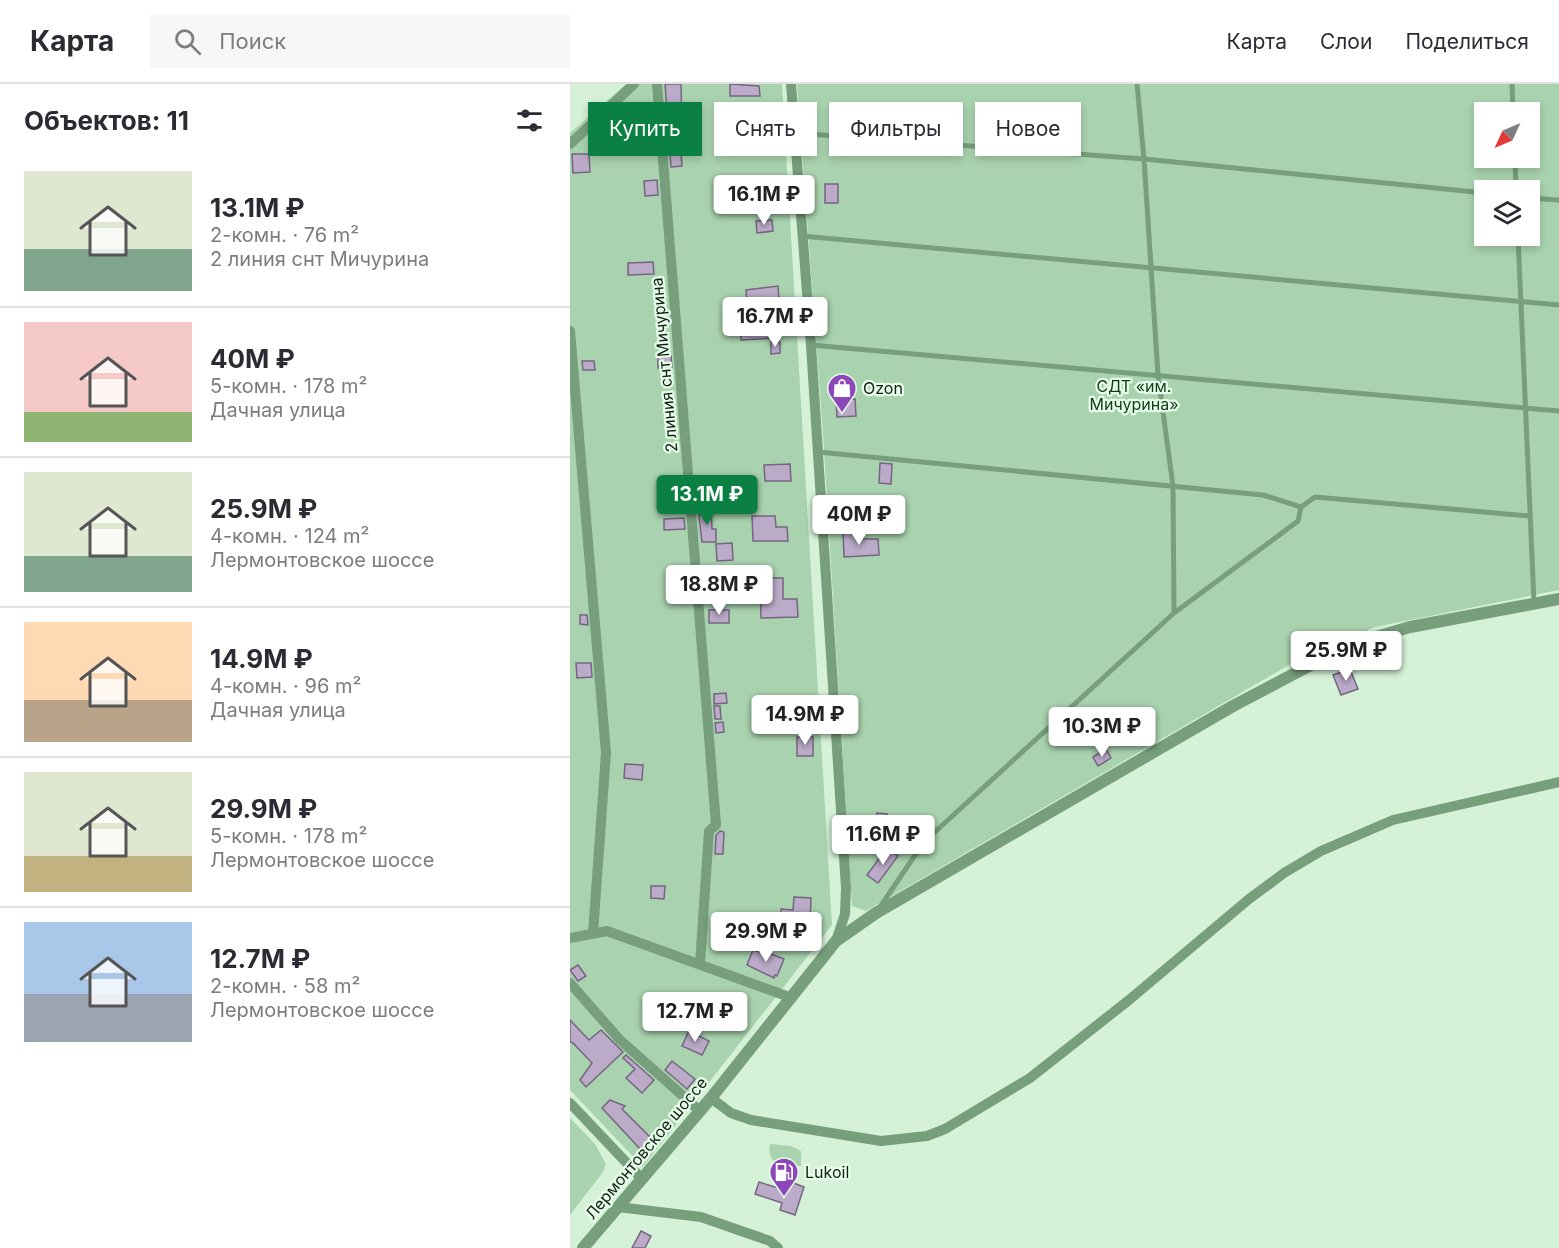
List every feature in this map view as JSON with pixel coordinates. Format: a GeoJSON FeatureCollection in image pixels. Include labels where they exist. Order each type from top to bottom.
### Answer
{"type":"FeatureCollection","features":[{"type":"Feature","properties":{"kind":"street"},"geometry":{"type":"LineString","coordinates":[[570,144],[634,84]]}},
{"type":"Feature","properties":{"kind":"street","name":"2 линия снт Мичурина"},"geometry":{"type":"LineString","coordinates":[[657,84],[716,825],[709,831],[700,964]]}},
{"type":"Feature","properties":{"kind":"street"},"geometry":{"type":"LineString","coordinates":[[791,84],[792,102]]}},
{"type":"Feature","properties":{"kind":"street"},"geometry":{"type":"LineString","coordinates":[[797,156],[846,888],[845,914],[836,940]]}},
{"type":"Feature","properties":{"kind":"street"},"geometry":{"type":"LineString","coordinates":[[570,331],[606,753],[593,933]]}},
{"type":"Feature","properties":{"kind":"street","name":"Лермонтовское шоссе"},"geometry":{"type":"LineString","coordinates":[[583,1248],[711,1098],[836,940],[876,913],[1233,706],[1349,645],[1410,627],[1559,599]]}},
{"type":"Feature","properties":{"kind":"street"},"geometry":{"type":"LineString","coordinates":[[711,1098],[731,1113],[751,1120],[881,1142],[927,1136],[945,1129],[1030,1078],[1250,899],[1284,873],[1321,851],[1393,820],[1559,782]]}},
{"type":"Feature","properties":{"kind":"street"},"geometry":{"type":"LineString","coordinates":[[570,938],[607,931],[792,998]]}},
{"type":"Feature","properties":{"kind":"street"},"geometry":{"type":"LineString","coordinates":[[570,983],[620,1040],[700,1111]]}},
{"type":"Feature","properties":{"kind":"street"},"geometry":{"type":"LineString","coordinates":[[570,1103],[642,1179]]}},
{"type":"Feature","properties":{"kind":"street"},"geometry":{"type":"LineString","coordinates":[[618,1207],[701,1218],[770,1240],[778,1248]]}},
{"type":"Feature","properties":{"kind":"lane"},"geometry":{"type":"LineString","coordinates":[[1137,84],[1158,375],[1173,486],[1174,613]]}},
{"type":"Feature","properties":{"kind":"lane"},"geometry":{"type":"LineString","coordinates":[[1511,84],[1512,102]]}},
{"type":"Feature","properties":{"kind":"lane"},"geometry":{"type":"LineString","coordinates":[[817,135],[1144,159],[1474,192]]}},
{"type":"Feature","properties":{"kind":"lane"},"geometry":{"type":"LineString","coordinates":[[1540,199],[1559,200]]}},
{"type":"Feature","properties":{"kind":"lane"},"geometry":{"type":"LineString","coordinates":[[802,236],[1559,305]]}},
{"type":"Feature","properties":{"kind":"lane"},"geometry":{"type":"LineString","coordinates":[[1518,246],[1534,604]]}},
{"type":"Feature","properties":{"kind":"lane"},"geometry":{"type":"LineString","coordinates":[[811,345],[1559,411]]}},
{"type":"Feature","properties":{"kind":"lane"},"geometry":{"type":"LineString","coordinates":[[818,452],[1263,495],[1301,507]]}},
{"type":"Feature","properties":{"kind":"lane"},"geometry":{"type":"LineString","coordinates":[[876,913],[924,842],[1174,613],[1298,521],[1301,507],[1315,497],[1530,516]]}},
{"type":"Feature","properties":{"kind":"green space"},"geometry":{"type":"Polygon","coordinates":[[[626,84],[782,84],[783,102],[714,102],[714,156],[786,156],[832,925],[643,1167],[570,1090],[570,133],[588,117],[588,156],[702,156],[702,102],[605,102],[626,84]]]}},
{"type":"Feature","properties":{"kind":"green space","name":"СДТ «им. Мичурина»"},"geometry":{"type":"Polygon","coordinates":[[[797,84],[1559,84],[1559,590],[1375,627],[1301,658],[866,911],[852,906],[823,435],[802,156],[817,156],[817,102],[798,102],[797,84]]]}},
{"type":"Feature","properties":{"kind":"green space"},"geometry":{"type":"Polygon","coordinates":[[[570,1118],[595,1144],[606,1164],[603,1172],[570,1215],[570,1118]]]}},
{"type":"Feature","properties":{"kind":"green space"},"geometry":{"type":"Polygon","coordinates":[[[770,1144],[791,1146],[801,1151],[801,1166],[778,1163],[771,1157],[770,1144]]]}},
{"type":"Feature","properties":{"kind":"building"},"geometry":{"type":"Polygon","coordinates":[[[665,84],[681,84],[681,102],[666,102],[665,84]]]}},
{"type":"Feature","properties":{"kind":"building"},"geometry":{"type":"Polygon","coordinates":[[[730,84],[759,86],[760,96],[730,96],[730,84]]]}},
{"type":"Feature","properties":{"kind":"building"},"geometry":{"type":"Polygon","coordinates":[[[572,154],[588,154],[590,172],[573,173],[572,154]]]}},
{"type":"Feature","properties":{"kind":"building"},"geometry":{"type":"Polygon","coordinates":[[[670,156],[681,156],[682,166],[671,167],[670,156]]]}},
{"type":"Feature","properties":{"kind":"building"},"geometry":{"type":"Polygon","coordinates":[[[657,180],[658,195],[645,196],[644,181],[657,180]]]}},
{"type":"Feature","properties":{"kind":"building"},"geometry":{"type":"Polygon","coordinates":[[[825,184],[838,184],[838,203],[825,203],[825,184]]]}},
{"type":"Feature","properties":{"kind":"building"},"geometry":{"type":"Polygon","coordinates":[[[772,220],[773,231],[757,233],[756,221],[772,220]]]}},
{"type":"Feature","properties":{"kind":"building"},"geometry":{"type":"Polygon","coordinates":[[[653,262],[654,274],[628,275],[628,263],[653,262]]]}},
{"type":"Feature","properties":{"kind":"building"},"geometry":{"type":"Polygon","coordinates":[[[778,286],[780,314],[774,314],[775,338],[741,340],[740,319],[748,319],[746,290],[778,286]]]}},
{"type":"Feature","properties":{"kind":"building"},"geometry":{"type":"Polygon","coordinates":[[[771,342],[780,342],[780,353],[771,354],[771,342]]]}},
{"type":"Feature","properties":{"kind":"building"},"geometry":{"type":"Polygon","coordinates":[[[658,355],[671,355],[672,368],[658,368],[658,355]]]}},
{"type":"Feature","properties":{"kind":"building"},"geometry":{"type":"Polygon","coordinates":[[[582,361],[594,361],[595,370],[583,370],[582,361]]]}},
{"type":"Feature","properties":{"kind":"building"},"geometry":{"type":"Polygon","coordinates":[[[855,399],[856,416],[837,417],[836,400],[855,399]]]}},
{"type":"Feature","properties":{"kind":"building"},"geometry":{"type":"Polygon","coordinates":[[[880,463],[892,464],[891,484],[879,483],[880,463]]]}},
{"type":"Feature","properties":{"kind":"building"},"geometry":{"type":"Polygon","coordinates":[[[790,464],[791,481],[765,481],[764,465],[790,464]]]}},
{"type":"Feature","properties":{"kind":"building"},"geometry":{"type":"Polygon","coordinates":[[[711,507],[712,529],[716,529],[716,542],[702,542],[700,508],[711,507]]]}},
{"type":"Feature","properties":{"kind":"building"},"geometry":{"type":"Polygon","coordinates":[[[752,516],[775,516],[776,527],[787,527],[788,541],[753,541],[752,516]]]}},
{"type":"Feature","properties":{"kind":"building"},"geometry":{"type":"Polygon","coordinates":[[[684,518],[685,529],[664,530],[664,519],[684,518]]]}},
{"type":"Feature","properties":{"kind":"building"},"geometry":{"type":"Polygon","coordinates":[[[858,531],[859,539],[878,539],[879,555],[844,557],[843,532],[858,531]]]}},
{"type":"Feature","properties":{"kind":"building"},"geometry":{"type":"Polygon","coordinates":[[[732,543],[733,560],[717,561],[716,544],[732,543]]]}},
{"type":"Feature","properties":{"kind":"building"},"geometry":{"type":"Polygon","coordinates":[[[760,578],[783,578],[783,599],[797,599],[798,617],[761,618],[760,578]]]}},
{"type":"Feature","properties":{"kind":"building"},"geometry":{"type":"Polygon","coordinates":[[[709,610],[729,610],[729,623],[709,623],[709,610]]]}},
{"type":"Feature","properties":{"kind":"building"},"geometry":{"type":"Polygon","coordinates":[[[580,615],[587,615],[588,625],[580,624],[580,615]]]}},
{"type":"Feature","properties":{"kind":"building"},"geometry":{"type":"Polygon","coordinates":[[[576,663],[591,663],[592,677],[577,678],[576,663]]]}},
{"type":"Feature","properties":{"kind":"building"},"geometry":{"type":"Polygon","coordinates":[[[1350,669],[1358,689],[1341,695],[1333,675],[1350,669]]]}},
{"type":"Feature","properties":{"kind":"building"},"geometry":{"type":"Polygon","coordinates":[[[726,693],[727,703],[714,704],[714,694],[726,693]]]}},
{"type":"Feature","properties":{"kind":"building"},"geometry":{"type":"Polygon","coordinates":[[[714,706],[720,706],[721,719],[715,719],[714,706]]]}},
{"type":"Feature","properties":{"kind":"building"},"geometry":{"type":"Polygon","coordinates":[[[723,722],[724,732],[716,733],[715,723],[723,722]]]}},
{"type":"Feature","properties":{"kind":"building"},"geometry":{"type":"Polygon","coordinates":[[[797,737],[813,737],[813,756],[797,756],[797,737]]]}},
{"type":"Feature","properties":{"kind":"building"},"geometry":{"type":"Polygon","coordinates":[[[1106,749],[1111,758],[1098,766],[1093,757],[1106,749]]]}},
{"type":"Feature","properties":{"kind":"building"},"geometry":{"type":"Polygon","coordinates":[[[625,764],[643,765],[642,780],[624,778],[625,764]]]}},
{"type":"Feature","properties":{"kind":"building"},"geometry":{"type":"Polygon","coordinates":[[[877,813],[887,814],[886,824],[876,822],[877,813]]]}},
{"type":"Feature","properties":{"kind":"building"},"geometry":{"type":"Polygon","coordinates":[[[720,831],[724,832],[723,854],[715,854],[716,835],[720,831]]]}},
{"type":"Feature","properties":{"kind":"building"},"geometry":{"type":"Polygon","coordinates":[[[887,848],[898,856],[878,883],[867,875],[887,848]]]}},
{"type":"Feature","properties":{"kind":"building"},"geometry":{"type":"Polygon","coordinates":[[[651,886],[665,886],[664,899],[651,898],[651,886]]]}},
{"type":"Feature","properties":{"kind":"building"},"geometry":{"type":"Polygon","coordinates":[[[794,897],[811,898],[810,923],[781,920],[781,909],[793,910],[794,897]]]}},
{"type":"Feature","properties":{"kind":"building"},"geometry":{"type":"Polygon","coordinates":[[[753,950],[760,952],[761,950],[784,959],[777,976],[775,975],[774,978],[747,965],[753,950]]]}},
{"type":"Feature","properties":{"kind":"building"},"geometry":{"type":"Polygon","coordinates":[[[578,965],[586,976],[578,981],[570,970],[578,965]]]}},
{"type":"Feature","properties":{"kind":"building"},"geometry":{"type":"Polygon","coordinates":[[[570,1020],[589,1040],[601,1030],[623,1052],[586,1087],[580,1080],[592,1063],[570,1042],[570,1020]]]}},
{"type":"Feature","properties":{"kind":"building"},"geometry":{"type":"Polygon","coordinates":[[[689,1031],[709,1041],[702,1055],[682,1046],[689,1031]]]}},
{"type":"Feature","properties":{"kind":"building"},"geometry":{"type":"Polygon","coordinates":[[[626,1055],[654,1080],[642,1093],[626,1078],[635,1069],[623,1058],[626,1055]]]}},
{"type":"Feature","properties":{"kind":"building"},"geometry":{"type":"Polygon","coordinates":[[[672,1061],[695,1079],[687,1089],[665,1070],[672,1061]]]}},
{"type":"Feature","properties":{"kind":"building"},"geometry":{"type":"Polygon","coordinates":[[[610,1100],[625,1106],[622,1109],[652,1139],[641,1150],[602,1108],[610,1100]]]}},
{"type":"Feature","properties":{"kind":"building","name":"Lukoil"},"geometry":{"type":"Polygon","coordinates":[[[759,1182],[788,1191],[791,1182],[804,1187],[795,1215],[780,1210],[782,1203],[755,1194],[759,1182]]]}},
{"type":"Feature","properties":{"kind":"building"},"geometry":{"type":"Polygon","coordinates":[[[641,1231],[651,1236],[645,1248],[632,1248],[641,1231]]]}},
{"type":"Feature","properties":{"kind":"place","name":"Ozon"},"geometry":{"type":"Point","coordinates":[842,414]}},
{"type":"Feature","properties":{"kind":"place","name":"Lukoil"},"geometry":{"type":"Point","coordinates":[784,1198]}}]}
